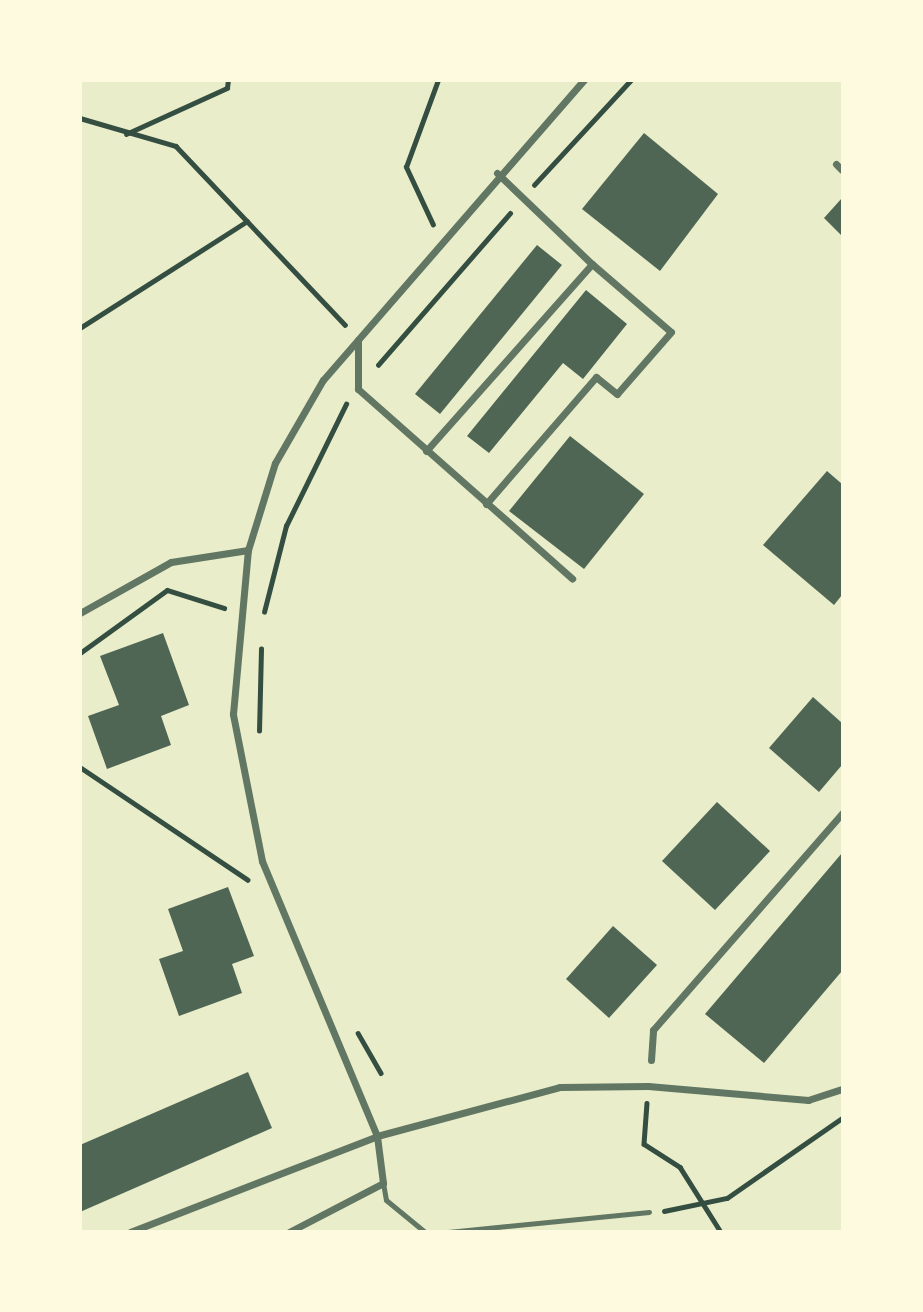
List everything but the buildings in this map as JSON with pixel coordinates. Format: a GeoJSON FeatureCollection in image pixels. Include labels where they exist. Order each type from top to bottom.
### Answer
{"type":"FeatureCollection","features":[{"type":"Feature","properties":{"kind":"street"},"geometry":{"type":"LineString","coordinates":[[289,1231],[383,1183],[377,1136],[272,890],[233,714],[240,612],[248,550],[275,463],[323,380],[497,173],[584,80]]}},
{"type":"Feature","properties":{"kind":"street"},"geometry":{"type":"LineString","coordinates":[[486,504],[596,377],[617,394],[671,332],[592,264],[497,173]]}},
{"type":"Feature","properties":{"kind":"street"},"geometry":{"type":"LineString","coordinates":[[426,452],[592,264]]}},
{"type":"Feature","properties":{"kind":"street"},"geometry":{"type":"LineString","coordinates":[[358,339],[358,389],[426,452],[572,578]]}},
{"type":"Feature","properties":{"kind":"street"},"geometry":{"type":"LineString","coordinates":[[80,613],[170,562],[248,550]]}},
{"type":"Feature","properties":{"kind":"street"},"geometry":{"type":"LineString","coordinates":[[651,1060],[653,1030],[842,813]]}},
{"type":"Feature","properties":{"kind":"street"},"geometry":{"type":"LineString","coordinates":[[130,1231],[377,1136],[560,1087],[648,1086],[808,1100],[842,1090]]}},
{"type":"Feature","properties":{"kind":"lane"},"geometry":{"type":"LineString","coordinates":[[383,1183],[387,1200],[425,1231]]}},
{"type":"Feature","properties":{"kind":"lane"},"geometry":{"type":"LineString","coordinates":[[448,1231],[649,1212]]}},
{"type":"Feature","properties":{"kind":"path"},"geometry":{"type":"LineString","coordinates":[[124,134],[227,88],[228,80]]}},
{"type":"Feature","properties":{"kind":"path"},"geometry":{"type":"LineString","coordinates":[[438,80],[406,167],[440,239]]}},
{"type":"Feature","properties":{"kind":"path"},"geometry":{"type":"LineString","coordinates":[[80,653],[167,590],[263,619],[286,526],[333,420],[522,198],[631,80]]}},
{"type":"Feature","properties":{"kind":"path"},"geometry":{"type":"LineString","coordinates":[[80,118],[124,134],[176,146],[358,339]]}},
{"type":"Feature","properties":{"kind":"path"},"geometry":{"type":"LineString","coordinates":[[80,328],[247,221]]}},
{"type":"Feature","properties":{"kind":"path"},"geometry":{"type":"LineString","coordinates":[[260,740],[262,632]]}},
{"type":"Feature","properties":{"kind":"path"},"geometry":{"type":"LineString","coordinates":[[80,767],[226,871],[272,890]]}},
{"type":"Feature","properties":{"kind":"path"},"geometry":{"type":"LineString","coordinates":[[352,1023],[381,1073]]}},
{"type":"Feature","properties":{"kind":"path"},"geometry":{"type":"LineString","coordinates":[[648,1086],[644,1144],[680,1167],[701,1207],[720,1231]]}},
{"type":"Feature","properties":{"kind":"path"},"geometry":{"type":"LineString","coordinates":[[649,1212],[701,1207],[727,1198],[842,1118]]}}]}
